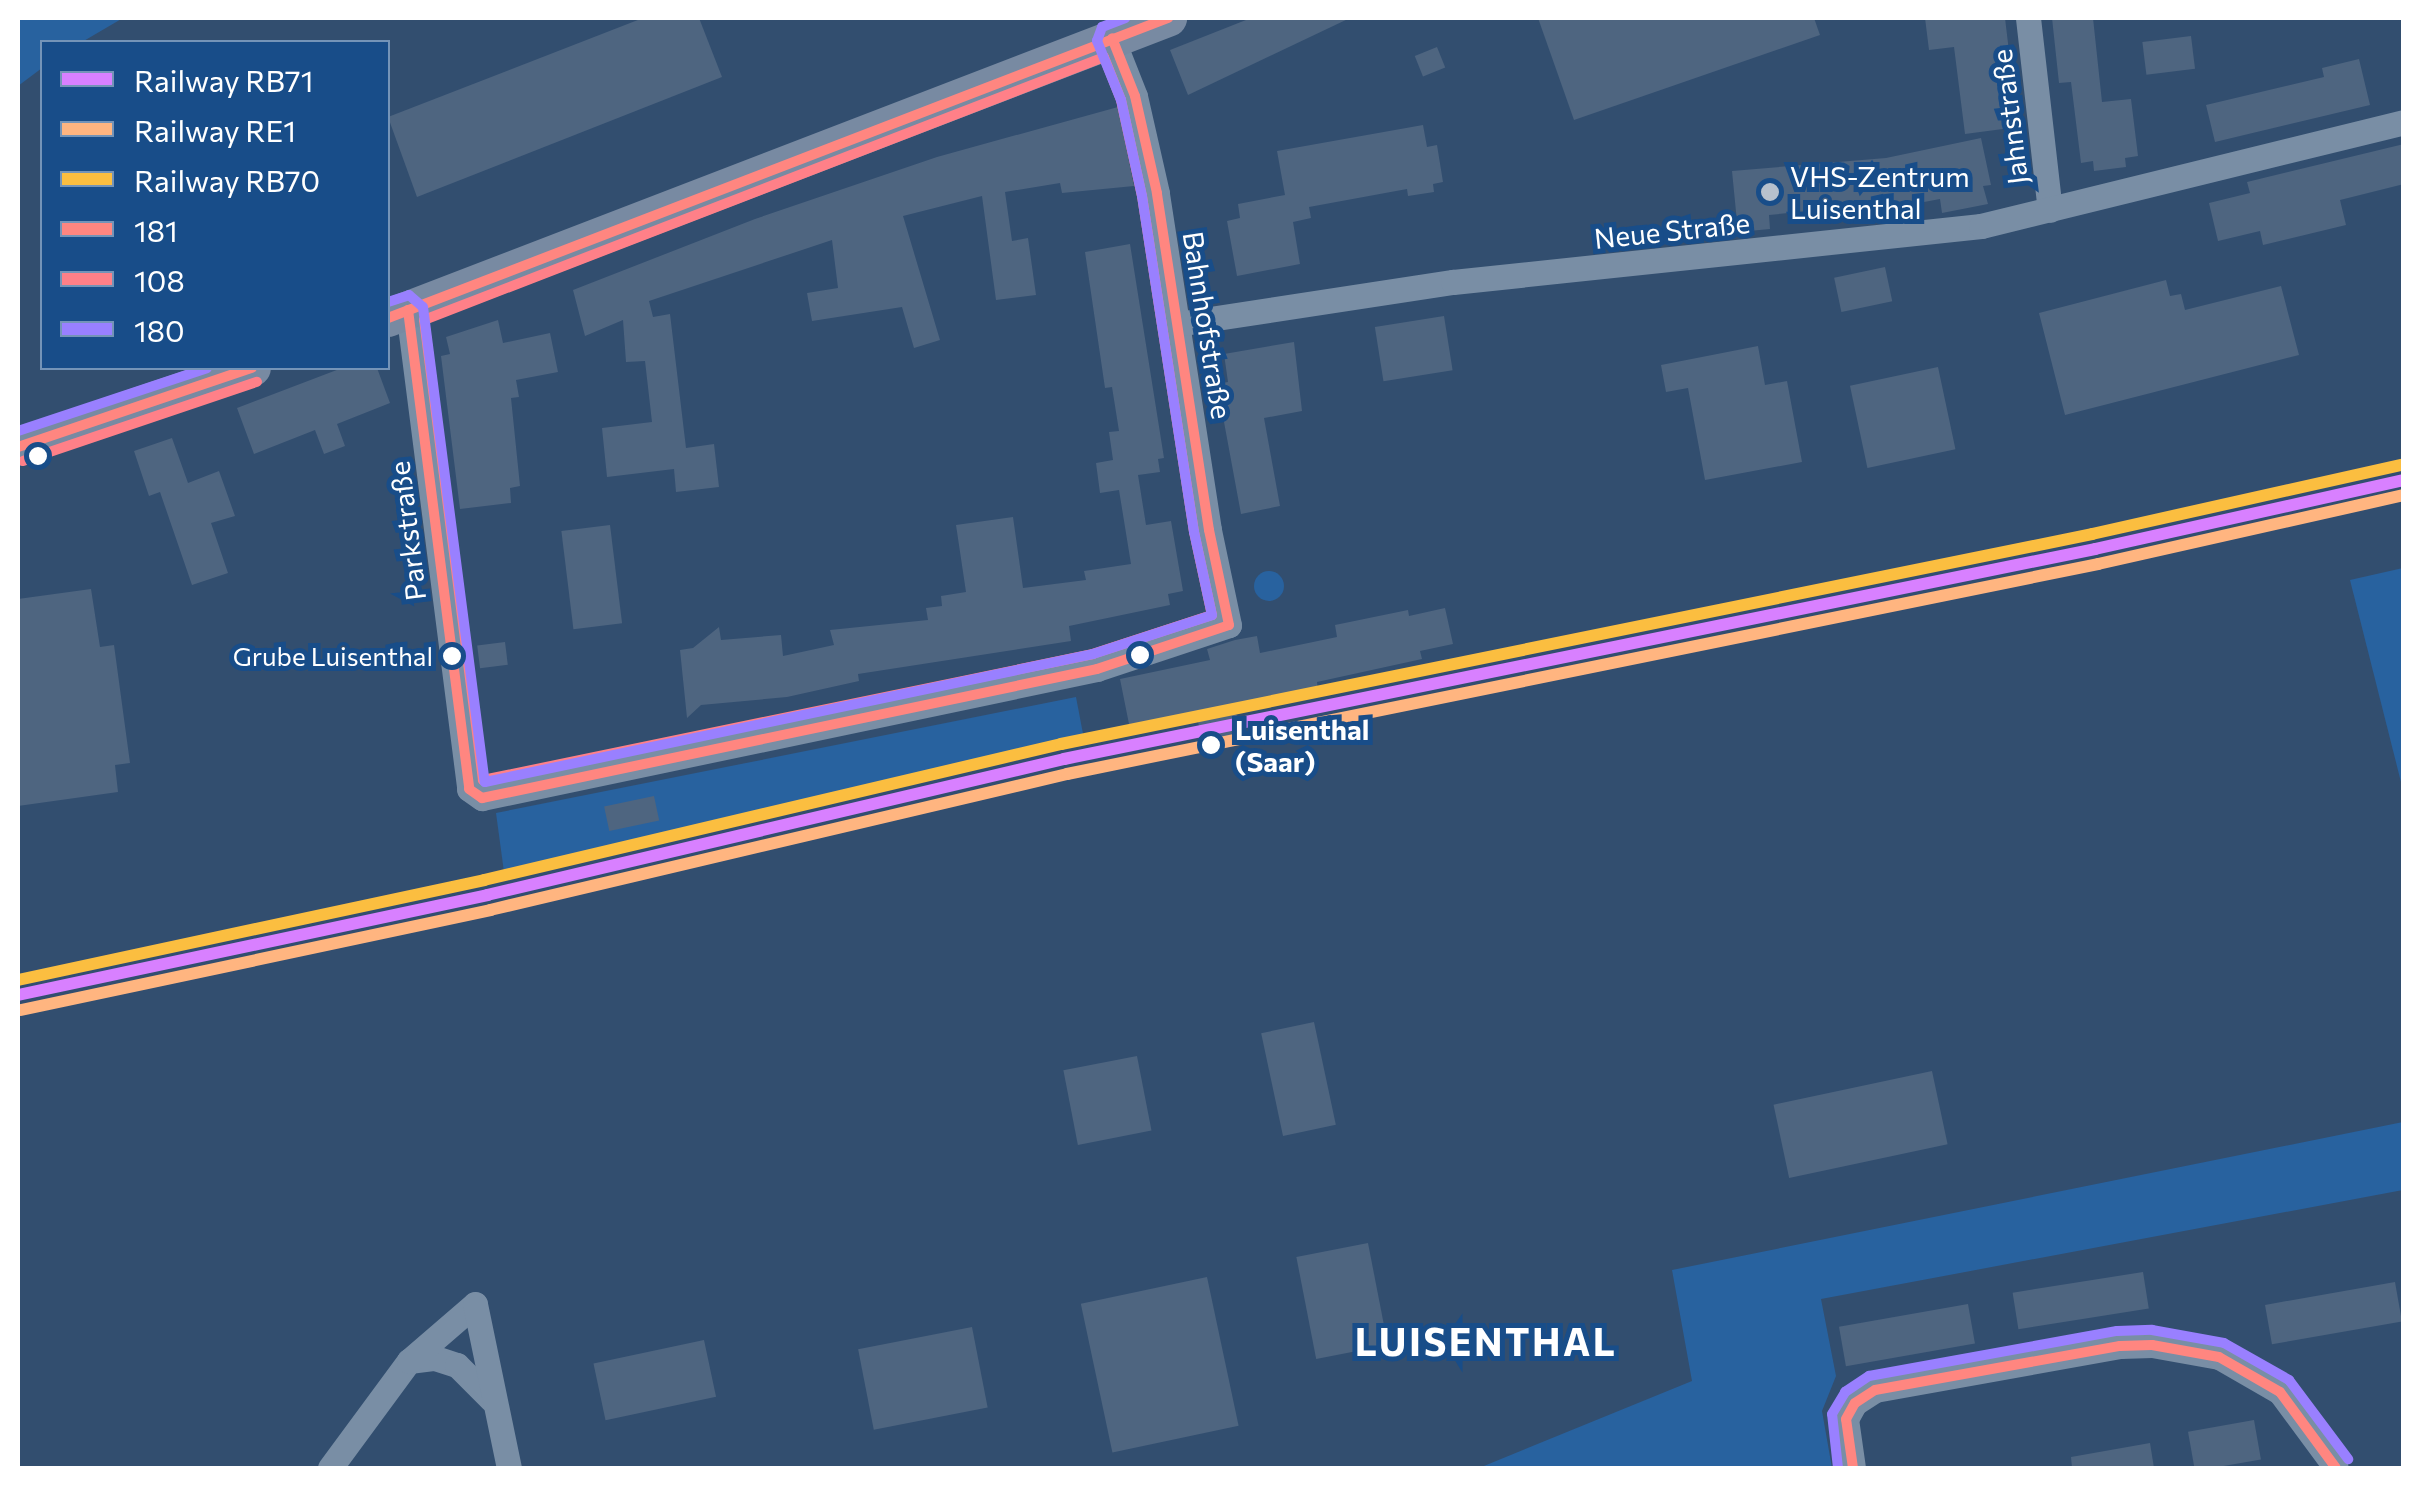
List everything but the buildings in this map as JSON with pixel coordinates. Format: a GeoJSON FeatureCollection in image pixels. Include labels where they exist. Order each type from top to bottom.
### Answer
{"type":"FeatureCollection","features":[{"type":"Feature","properties":{"kind":"main road"},"geometry":{"type":"LineString","coordinates":[[398,314],[1168,18]]}},
{"type":"Feature","properties":{"kind":"main road"},"geometry":{"type":"LineString","coordinates":[[18,448],[246,370]]}},
{"type":"Feature","properties":{"kind":"street","name":"Jahnstraße"},"geometry":{"type":"LineString","coordinates":[[2028,18],[2050,210]]}},
{"type":"Feature","properties":{"kind":"street","name":"Bahnhofstraße"},"geometry":{"type":"LineString","coordinates":[[1112,38],[1142,127],[1229,625]]}},
{"type":"Feature","properties":{"kind":"street","name":"Neue Straße"},"geometry":{"type":"LineString","coordinates":[[1176,324],[1436,284],[1936,234],[2050,210],[2404,122]]}},
{"type":"Feature","properties":{"kind":"street","name":"Parkstraße"},"geometry":{"type":"LineString","coordinates":[[398,314],[469,789],[482,798],[1096,669],[1229,625]]}},
{"type":"Feature","properties":{"kind":"street"},"geometry":{"type":"LineString","coordinates":[[330,1468],[409,1361],[475,1304],[509,1468]]}},
{"type":"Feature","properties":{"kind":"street"},"geometry":{"type":"LineString","coordinates":[[1853,1468],[1846,1419],[1855,1403],[1875,1390],[2120,1346],[2152,1345],[2219,1357],[2280,1392],[2336,1468]]}},
{"type":"Feature","properties":{"kind":"street"},"geometry":{"type":"LineString","coordinates":[[409,1361],[436,1358],[457,1365],[495,1404]]}},
{"type":"Feature","properties":{"kind":"shaded area"},"geometry":{"type":"Polygon","coordinates":[[[18,18],[123,18],[85,40],[40,40],[40,70],[18,86],[18,18]]]}},
{"type":"Feature","properties":{"kind":"shaded area"},"geometry":{"type":"Polygon","coordinates":[[[2404,568],[2403,790],[2350,580],[2404,568]]]}},
{"type":"Feature","properties":{"kind":"shaded area"},"geometry":{"type":"Polygon","coordinates":[[[1269,571],[1283,580],[1284,586],[1275,600],[1269,601],[1255,592],[1254,586],[1263,572],[1269,571]]]}},
{"type":"Feature","properties":{"kind":"shaded area"},"geometry":{"type":"Polygon","coordinates":[[[1076,697],[1084,739],[504,872],[496,813],[1076,697]]]}},
{"type":"Feature","properties":{"kind":"shaded area"},"geometry":{"type":"Polygon","coordinates":[[[2403,1122],[2403,1190],[1821,1299],[1836,1376],[1822,1411],[1832,1468],[1479,1468],[1692,1381],[1672,1270],[2403,1122]]]}},
{"type":"Feature","properties":{"kind":"rail line","name":"RB70"},"geometry":{"type":"LineString","coordinates":[[18,980],[484,880],[1061,744],[2092,534],[2401,465]]}},
{"type":"Feature","properties":{"kind":"rail line","name":"RB71"},"geometry":{"type":"LineString","coordinates":[[18,995],[487,895],[1064,759],[2095,549],[2404,480]]}},
{"type":"Feature","properties":{"kind":"rail line","name":"RE1"},"geometry":{"type":"LineString","coordinates":[[21,1010],[490,910],[1067,774],[2098,564],[2404,495]]}},
{"type":"Feature","properties":{"kind":"transit line","name":"180"},"geometry":{"type":"LineString","coordinates":[[390,301],[409,295],[423,307],[485,782],[1093,654],[1212,615],[1194,532],[1142,196],[1121,100],[1097,41],[1102,27],[1125,18]]}},
{"type":"Feature","properties":{"kind":"transit line","name":"181"},"geometry":{"type":"LineString","coordinates":[[390,317],[1168,18]]}},
{"type":"Feature","properties":{"kind":"transit line","name":"181"},"geometry":{"type":"LineString","coordinates":[[408,310],[469,789],[482,798],[1097,669],[1229,625],[1209,530],[1157,193],[1135,96],[1112,38]]}},
{"type":"Feature","properties":{"kind":"transit line","name":"108"},"geometry":{"type":"LineString","coordinates":[[1104,57],[1121,100],[1142,196],[1194,532],[1212,615],[1093,654],[483,780],[424,320],[1104,57]]}},
{"type":"Feature","properties":{"kind":"transit line","name":"180"},"geometry":{"type":"LineString","coordinates":[[18,431],[201,370]]}},
{"type":"Feature","properties":{"kind":"transit line","name":"181"},"geometry":{"type":"LineString","coordinates":[[18,447],[246,370]]}},
{"type":"Feature","properties":{"kind":"transit line","name":"108"},"geometry":{"type":"LineString","coordinates":[[23,461],[257,382]]}},
{"type":"Feature","properties":{"kind":"transit line","name":"180"},"geometry":{"type":"LineString","coordinates":[[1838,1468],[1832,1414],[1845,1392],[1869,1376],[2117,1331],[2152,1330],[2224,1343],[2289,1380],[2348,1459]]}},
{"type":"Feature","properties":{"kind":"transit line","name":"181"},"geometry":{"type":"LineString","coordinates":[[1853,1468],[1846,1419],[1855,1403],[1875,1390],[2120,1346],[2152,1345],[2219,1357],[2280,1392],[2336,1468]]}},
{"type":"Feature","properties":{"kind":"place","name":"VHS-Zentrum Luisenthal"},"geometry":{"type":"Point","coordinates":[1770,192]}},
{"type":"Feature","properties":{"kind":"place","name":"Grube Luisenthal"},"geometry":{"type":"Point","coordinates":[452,656]}},
{"type":"Feature","properties":{"kind":"place","name":"Luisenthal (Saar)"},"geometry":{"type":"Point","coordinates":[1211,745]}},
{"type":"Feature","properties":{"kind":"district","name":"LUISENTHAL"},"geometry":{"type":"Point","coordinates":[1486,1341]}}]}
